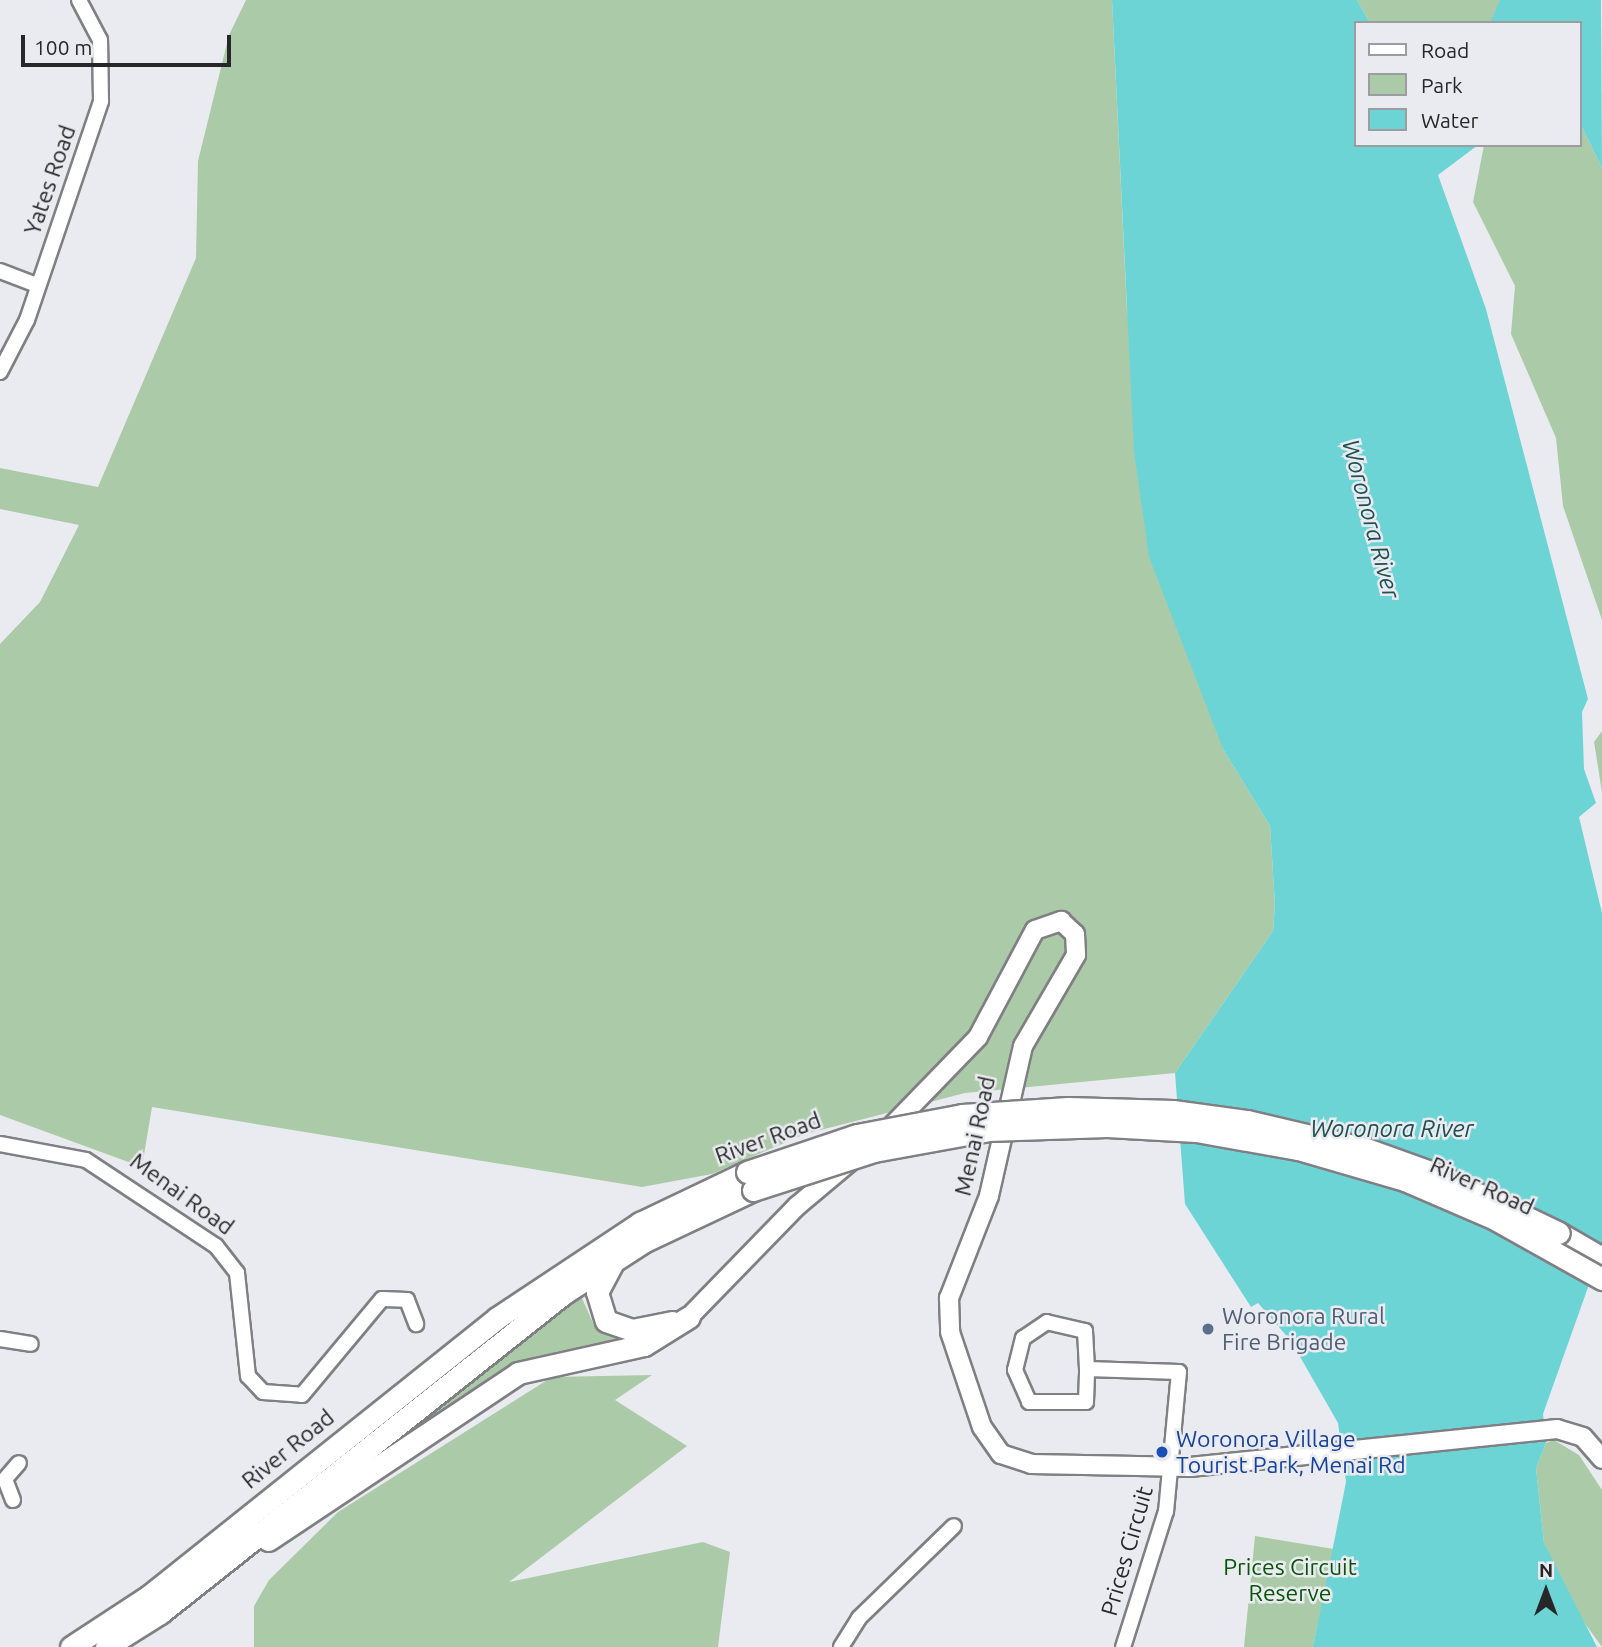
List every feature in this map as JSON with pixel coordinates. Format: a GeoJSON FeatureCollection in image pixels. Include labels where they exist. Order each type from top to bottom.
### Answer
{"type":"FeatureCollection","features":[{"type":"Feature","properties":{"kind":"main road","name":"River Road"},"geometry":{"type":"LineString","coordinates":[[71,1647],[149,1596],[497,1318],[640,1223],[750,1181],[857,1135],[962,1115],[1068,1108],[1173,1111],[1277,1127],[1401,1161],[1503,1204],[1602,1258]]}},
{"type":"Feature","properties":{"kind":"main road","name":"River Road"},"geometry":{"type":"LineString","coordinates":[[106,1647],[214,1570],[442,1387],[618,1257],[750,1181],[874,1151],[988,1130],[1107,1126],[1196,1131],[1298,1149],[1405,1180],[1504,1224],[1602,1279]]}},
{"type":"Feature","properties":{"kind":"main road"},"geometry":{"type":"LineString","coordinates":[[618,1257],[597,1292],[606,1321],[632,1330],[690,1317]]}},
{"type":"Feature","properties":{"kind":"main road"},"geometry":{"type":"LineString","coordinates":[[214,1570],[518,1373],[644,1345],[690,1317]]}},
{"type":"Feature","properties":{"kind":"street","name":"Yates Road"},"geometry":{"type":"LineString","coordinates":[[0,372],[37,285],[103,88],[100,40],[79,0]]}},
{"type":"Feature","properties":{"kind":"street"},"geometry":{"type":"LineString","coordinates":[[0,271],[37,285]]}},
{"type":"Feature","properties":{"kind":"street","name":"Menai Road"},"geometry":{"type":"LineString","coordinates":[[690,1317],[797,1206],[947,1075],[996,1011],[1030,936],[1041,924],[1061,921],[1075,934],[1076,955],[1010,1083],[989,1196],[949,1298],[950,1332],[982,1427],[1001,1454],[1031,1464],[1172,1466],[1548,1430],[1583,1437],[1602,1458]]}},
{"type":"Feature","properties":{"kind":"street","name":"Menai Road"},"geometry":{"type":"LineString","coordinates":[[0,1144],[53,1149],[86,1160],[216,1246],[237,1273],[248,1376],[263,1392],[302,1395],[383,1299],[407,1300],[416,1324]]}},
{"type":"Feature","properties":{"kind":"street"},"geometry":{"type":"LineString","coordinates":[[1047,1322],[1085,1331],[1087,1369],[1086,1402],[1029,1402],[1015,1370],[1023,1338],[1047,1322]]}},
{"type":"Feature","properties":{"kind":"street"},"geometry":{"type":"LineString","coordinates":[[0,1339],[31,1344]]}},
{"type":"Feature","properties":{"kind":"street","name":"Prices Circuit"},"geometry":{"type":"LineString","coordinates":[[1087,1369],[1179,1372],[1166,1511],[1123,1647]]}},
{"type":"Feature","properties":{"kind":"street"},"geometry":{"type":"LineString","coordinates":[[13,1500],[2,1478],[19,1463]]}},
{"type":"Feature","properties":{"kind":"street"},"geometry":{"type":"LineString","coordinates":[[841,1647],[859,1618],[954,1526]]}},
{"type":"Feature","properties":{"kind":"green space"},"geometry":{"type":"Polygon","coordinates":[[[246,0],[1112,0],[1127,311],[1223,749],[1270,826],[1275,904],[1273,931],[1175,1073],[965,1093],[805,1134],[712,1174],[642,1187],[152,1107],[142,1167],[0,1115],[0,644],[40,602],[79,525],[0,509],[0,468],[98,487],[196,258],[198,161],[229,35],[246,0]]]}},
{"type":"Feature","properties":{"kind":"green space"},"geometry":{"type":"Polygon","coordinates":[[[1357,0],[1500,0],[1502,7],[1492,21],[1369,21],[1357,0]]]}},
{"type":"Feature","properties":{"kind":"green space"},"geometry":{"type":"Polygon","coordinates":[[[1581,125],[1602,168],[1602,620],[1563,506],[1556,438],[1511,334],[1515,286],[1473,202],[1484,147],[1581,147],[1581,125]]]}},
{"type":"Feature","properties":{"kind":"green space"},"geometry":{"type":"Polygon","coordinates":[[[1602,731],[1602,792],[1594,742],[1602,731]]]}},
{"type":"Feature","properties":{"kind":"green space"},"geometry":{"type":"Polygon","coordinates":[[[581,1296],[594,1325],[623,1341],[556,1352],[506,1374],[418,1429],[415,1425],[581,1296]]]}},
{"type":"Feature","properties":{"kind":"green space"},"geometry":{"type":"Polygon","coordinates":[[[652,1375],[615,1400],[687,1446],[509,1582],[703,1542],[730,1552],[718,1647],[254,1647],[254,1606],[269,1580],[338,1512],[552,1377],[652,1375]]]}},
{"type":"Feature","properties":{"kind":"green space"},"geometry":{"type":"Polygon","coordinates":[[[1554,1440],[1579,1455],[1602,1490],[1602,1647],[1570,1603],[1544,1543],[1536,1468],[1546,1443],[1554,1440]]]}},
{"type":"Feature","properties":{"kind":"green space","name":"Prices Circuit Reserve"},"geometry":{"type":"Polygon","coordinates":[[[1255,1536],[1334,1549],[1313,1647],[1244,1647],[1255,1536]]]}},
{"type":"Feature","properties":{"kind":"water","name":"Woronora River"},"geometry":{"type":"Polygon","coordinates":[[[1112,0],[1357,0],[1369,21],[1354,21],[1354,147],[1475,147],[1438,175],[1486,309],[1588,699],[1582,712],[1584,769],[1596,803],[1579,817],[1602,913],[1602,1248],[1543,1414],[1546,1443],[1536,1468],[1544,1543],[1597,1647],[1313,1647],[1346,1482],[1338,1423],[1291,1341],[1258,1303],[1251,1307],[1185,1204],[1175,1073],[1273,931],[1275,904],[1270,826],[1223,749],[1149,557],[1134,452],[1112,0]]]}},
{"type":"Feature","properties":{"kind":"water"},"geometry":{"type":"Polygon","coordinates":[[[1500,0],[1601,0],[1602,168],[1581,125],[1581,21],[1491,21],[1500,0]]]}},
{"type":"Feature","properties":{"kind":"place","name":"Woronora Rural Fire Brigade"},"geometry":{"type":"Point","coordinates":[1208,1329]}},
{"type":"Feature","properties":{"kind":"place","name":"Woronora Village Tourist Park, Menai Rd"},"geometry":{"type":"Point","coordinates":[1162,1452]}}]}
